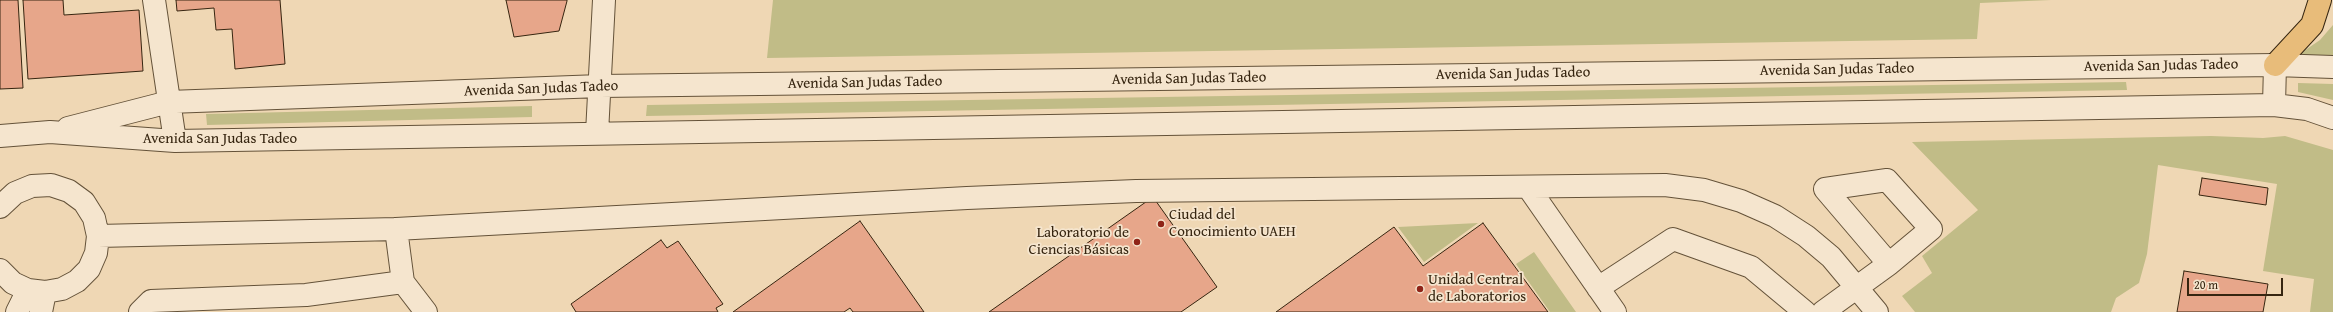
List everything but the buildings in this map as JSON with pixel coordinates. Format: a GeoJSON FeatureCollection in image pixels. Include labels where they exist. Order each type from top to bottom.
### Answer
{"type":"FeatureCollection","features":[{"type":"Feature","properties":{"kind":"main road"},"geometry":{"type":"LineString","coordinates":[[2275,65],[2312,25],[2320,0]]}},
{"type":"Feature","properties":{"kind":"street"},"geometry":{"type":"LineString","coordinates":[[154,0],[175,141]]}},
{"type":"Feature","properties":{"kind":"street"},"geometry":{"type":"LineString","coordinates":[[596,133],[604,0]]}},
{"type":"Feature","properties":{"kind":"street"},"geometry":{"type":"LineString","coordinates":[[2274,104],[2275,65]]}},
{"type":"Feature","properties":{"kind":"street","name":"Avenida San Judas Tadeo"},"geometry":{"type":"LineString","coordinates":[[50,132],[169,102],[600,86],[2275,65],[2333,67]]}},
{"type":"Feature","properties":{"kind":"street","name":"Avenida San Judas Tadeo"},"geometry":{"type":"LineString","coordinates":[[0,136],[50,132],[175,141],[2274,104],[2307,108],[2333,118]]}},
{"type":"Feature","properties":{"kind":"street"},"geometry":{"type":"LineString","coordinates":[[1823,312],[1889,264],[1931,229],[1888,180],[1825,189],[1889,264]]}},
{"type":"Feature","properties":{"kind":"street"},"geometry":{"type":"LineString","coordinates":[[0,207],[15,193],[32,186],[51,185],[69,191],[84,202],[94,218],[98,236],[96,253],[88,268],[77,281],[62,289],[38,298],[17,312]]}},
{"type":"Feature","properties":{"kind":"street"},"geometry":{"type":"LineString","coordinates":[[98,236],[396,228],[967,198],[1098,193],[1665,185],[1712,192],[1741,201],[1775,216],[1806,236],[1831,257],[1858,287],[1877,312]]}},
{"type":"Feature","properties":{"kind":"street"},"geometry":{"type":"LineString","coordinates":[[1528,186],[1615,312]]}},
{"type":"Feature","properties":{"kind":"street"},"geometry":{"type":"LineString","coordinates":[[396,228],[403,282],[426,312]]}},
{"type":"Feature","properties":{"kind":"street"},"geometry":{"type":"LineString","coordinates":[[1598,288],[1673,239],[1751,267],[1805,312]]}},
{"type":"Feature","properties":{"kind":"street"},"geometry":{"type":"LineString","coordinates":[[0,270],[13,283],[38,298]]}},
{"type":"Feature","properties":{"kind":"street"},"geometry":{"type":"LineString","coordinates":[[140,312],[151,301],[306,295],[403,282]]}},
{"type":"Feature","properties":{"kind":"shaded area"},"geometry":{"type":"Polygon","coordinates":[[[773,0],[2051,0],[1980,3],[1977,39],[767,58],[773,0]]]}},
{"type":"Feature","properties":{"kind":"shaded area"},"geometry":{"type":"Polygon","coordinates":[[[2333,25],[2333,55],[2298,55],[2320,40],[2333,25]]]}},
{"type":"Feature","properties":{"kind":"shaded area"},"geometry":{"type":"Polygon","coordinates":[[[2126,82],[2127,90],[646,116],[647,105],[2126,82]]]}},
{"type":"Feature","properties":{"kind":"shaded area"},"geometry":{"type":"Polygon","coordinates":[[[2298,83],[2333,84],[2333,100],[2298,92],[2298,83]]]}},
{"type":"Feature","properties":{"kind":"shaded area"},"geometry":{"type":"Polygon","coordinates":[[[532,106],[532,117],[207,125],[206,114],[532,106]]]}},
{"type":"Feature","properties":{"kind":"shaded area"},"geometry":{"type":"Polygon","coordinates":[[[2211,136],[2263,138],[2285,136],[2333,150],[2333,312],[2310,312],[2314,279],[2263,271],[2277,184],[2158,165],[2147,254],[2139,283],[2116,298],[2111,312],[1915,312],[1902,296],[1932,273],[1922,256],[1978,210],[1912,142],[2211,136]]]}},
{"type":"Feature","properties":{"kind":"shaded area"},"geometry":{"type":"Polygon","coordinates":[[[1478,223],[1424,262],[1398,227],[1478,223]]]}},
{"type":"Feature","properties":{"kind":"shaded area"},"geometry":{"type":"Polygon","coordinates":[[[1534,252],[1576,312],[1550,312],[1516,264],[1534,252]]]}},
{"type":"Feature","properties":{"kind":"place","name":"Ciudad del Conocimiento UAEH"},"geometry":{"type":"Point","coordinates":[1161,224]}},
{"type":"Feature","properties":{"kind":"place","name":"Laboratorio de Ciencias Básicas"},"geometry":{"type":"Point","coordinates":[1137,242]}},
{"type":"Feature","properties":{"kind":"place","name":"Unidad Central de Laboratorios"},"geometry":{"type":"Point","coordinates":[1420,289]}}]}
